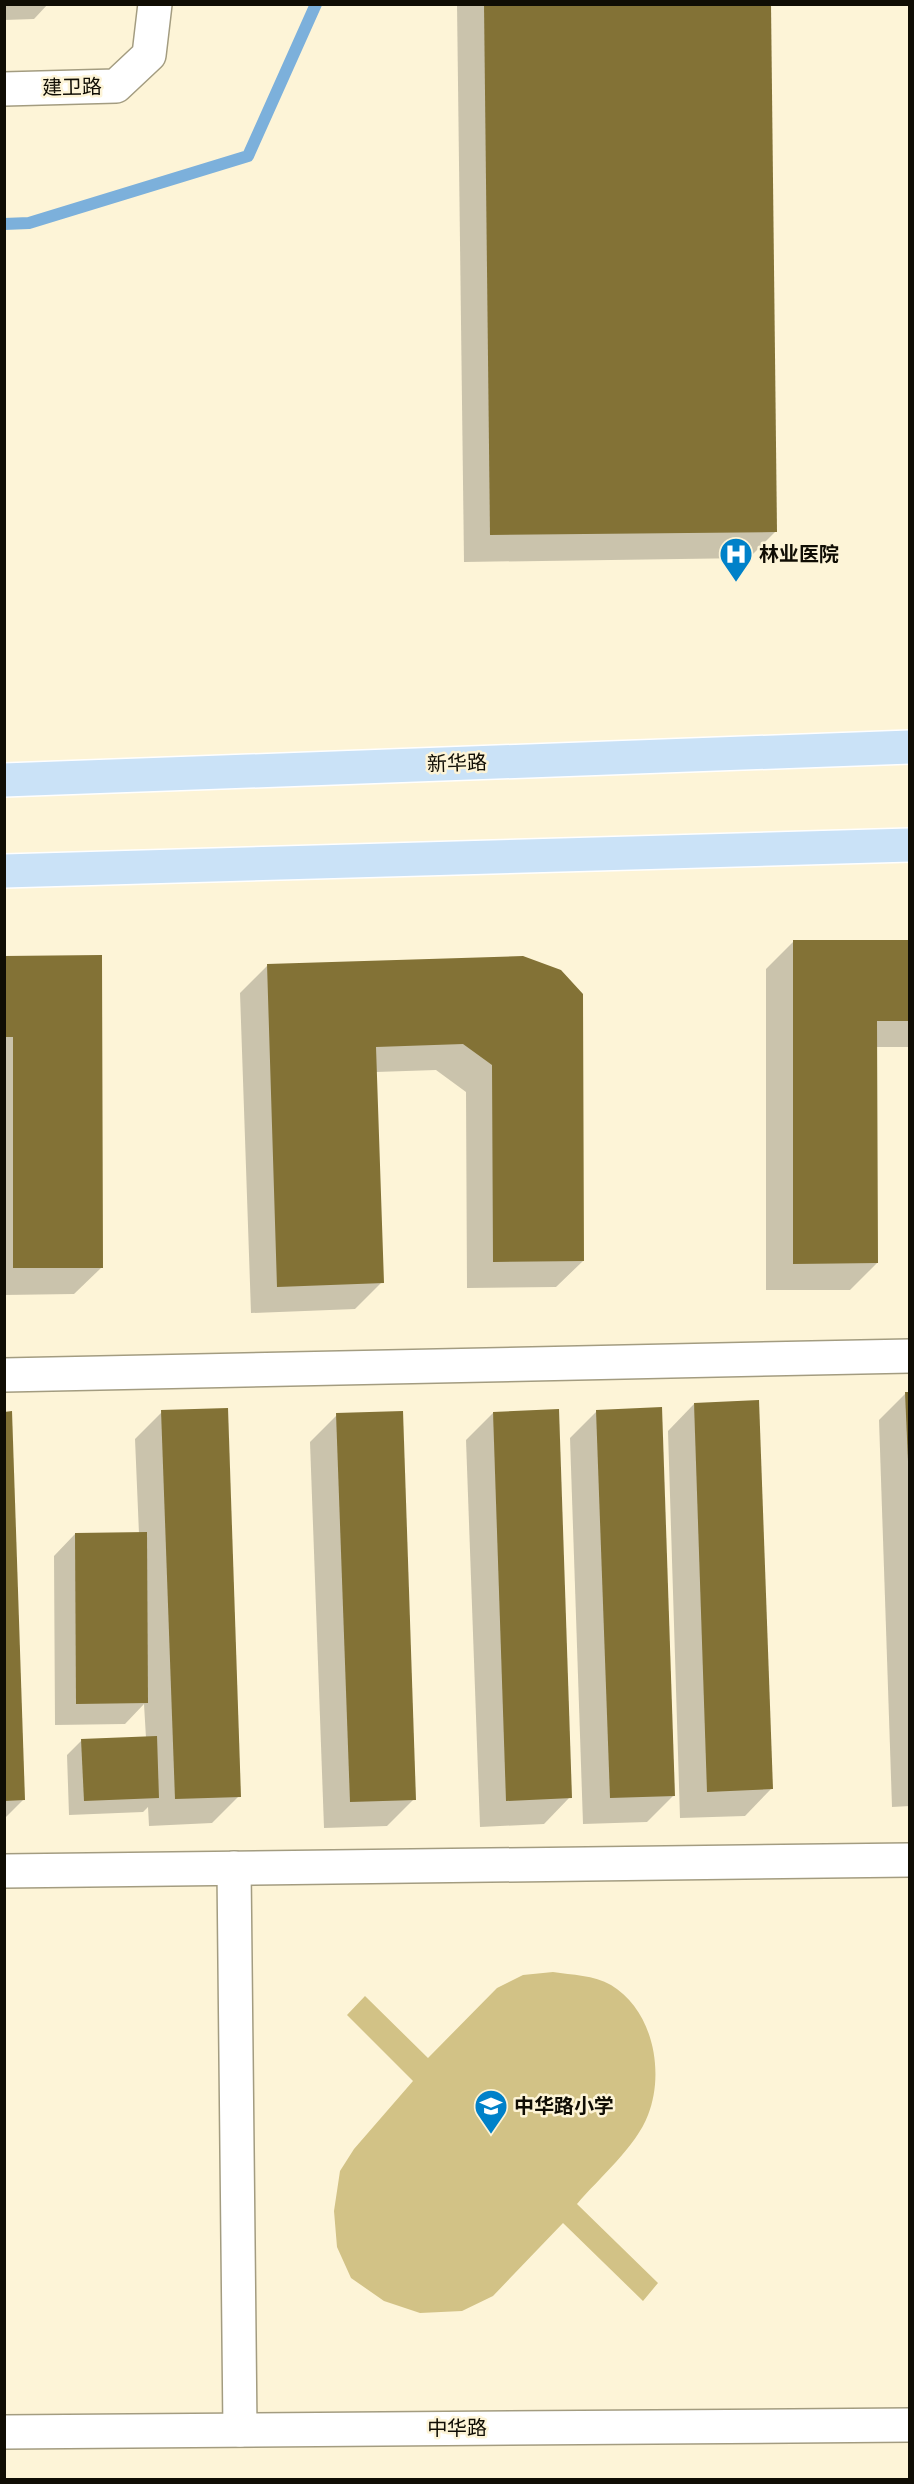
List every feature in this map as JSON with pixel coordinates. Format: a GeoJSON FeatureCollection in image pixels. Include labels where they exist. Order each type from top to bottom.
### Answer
{"type":"FeatureCollection","features":[{"type":"Feature","properties":{"kind":"main road","name":"新华路"},"geometry":{"type":"LineString","coordinates":[[4,780],[909,747]]}},
{"type":"Feature","properties":{"kind":"main road"},"geometry":{"type":"LineString","coordinates":[[4,871],[909,845]]}},
{"type":"Feature","properties":{"kind":"street","name":"建卫路"},"geometry":{"type":"LineString","coordinates":[[4,89],[116,87],[149,55],[155,4]]}},
{"type":"Feature","properties":{"kind":"street"},"geometry":{"type":"LineString","coordinates":[[4,1374],[909,1356]]}},
{"type":"Feature","properties":{"kind":"street"},"geometry":{"type":"LineString","coordinates":[[4,1871],[909,1860]]}},
{"type":"Feature","properties":{"kind":"street"},"geometry":{"type":"LineString","coordinates":[[234,1868],[240,2430]]}},
{"type":"Feature","properties":{"kind":"street","name":"中华路"},"geometry":{"type":"LineString","coordinates":[[4,2432],[909,2425]]}},
{"type":"Feature","properties":{"kind":"shaded area"},"geometry":{"type":"Polygon","coordinates":[[[553,1972],[590,1977],[611,1985],[637,2010],[652,2043],[655,2080],[648,2115],[635,2139],[577,2204],[658,2283],[643,2301],[563,2223],[493,2296],[462,2311],[420,2313],[384,2301],[351,2278],[337,2247],[334,2211],[340,2171],[354,2149],[413,2081],[347,2015],[365,1996],[428,2058],[497,1988],[523,1975],[553,1972]]]}},
{"type":"Feature","properties":{"kind":"building"},"geometry":{"type":"Polygon","coordinates":[[[484,4],[771,4],[777,532],[490,535],[484,4]]]}},
{"type":"Feature","properties":{"kind":"building"},"geometry":{"type":"Polygon","coordinates":[[[793,940],[910,940],[910,1021],[877,1021],[878,1263],[793,1264],[793,940]]]}},
{"type":"Feature","properties":{"kind":"building"},"geometry":{"type":"Polygon","coordinates":[[[102,955],[103,1268],[13,1268],[13,1037],[4,1037],[4,956],[102,955]]]}},
{"type":"Feature","properties":{"kind":"building"},"geometry":{"type":"Polygon","coordinates":[[[523,956],[561,970],[583,994],[584,1261],[493,1262],[492,1065],[463,1044],[376,1047],[384,1283],[277,1287],[267,964],[523,956]]]}},
{"type":"Feature","properties":{"kind":"building"},"geometry":{"type":"Polygon","coordinates":[[[905,1392],[910,1392],[910,1460],[908,1461],[905,1392]]]}},
{"type":"Feature","properties":{"kind":"building"},"geometry":{"type":"Polygon","coordinates":[[[759,1400],[773,1789],[707,1792],[694,1403],[759,1400]]]}},
{"type":"Feature","properties":{"kind":"building"},"geometry":{"type":"Polygon","coordinates":[[[662,1407],[675,1796],[610,1798],[596,1410],[662,1407]]]}},
{"type":"Feature","properties":{"kind":"building"},"geometry":{"type":"Polygon","coordinates":[[[228,1408],[241,1797],[175,1799],[161,1410],[228,1408]]]}},
{"type":"Feature","properties":{"kind":"building"},"geometry":{"type":"Polygon","coordinates":[[[559,1409],[572,1798],[506,1801],[493,1412],[559,1409]]]}},
{"type":"Feature","properties":{"kind":"building"},"geometry":{"type":"Polygon","coordinates":[[[12,1411],[25,1800],[4,1801],[4,1412],[12,1411]]]}},
{"type":"Feature","properties":{"kind":"building"},"geometry":{"type":"Polygon","coordinates":[[[403,1411],[416,1800],[350,1802],[336,1413],[403,1411]]]}},
{"type":"Feature","properties":{"kind":"building"},"geometry":{"type":"Polygon","coordinates":[[[147,1532],[148,1703],[76,1704],[75,1533],[147,1532]]]}},
{"type":"Feature","properties":{"kind":"building"},"geometry":{"type":"Polygon","coordinates":[[[157,1736],[159,1798],[84,1801],[81,1739],[157,1736]]]}},
{"type":"Feature","properties":{"kind":"waterway"},"geometry":{"type":"LineString","coordinates":[[4,224],[29,223],[248,156],[316,4]]}},
{"type":"Feature","properties":{"kind":"place","name":"林业医院"},"geometry":{"type":"Point","coordinates":[736,583]}},
{"type":"Feature","properties":{"kind":"place","name":"中华路小学"},"geometry":{"type":"Point","coordinates":[491,2135]}}]}
